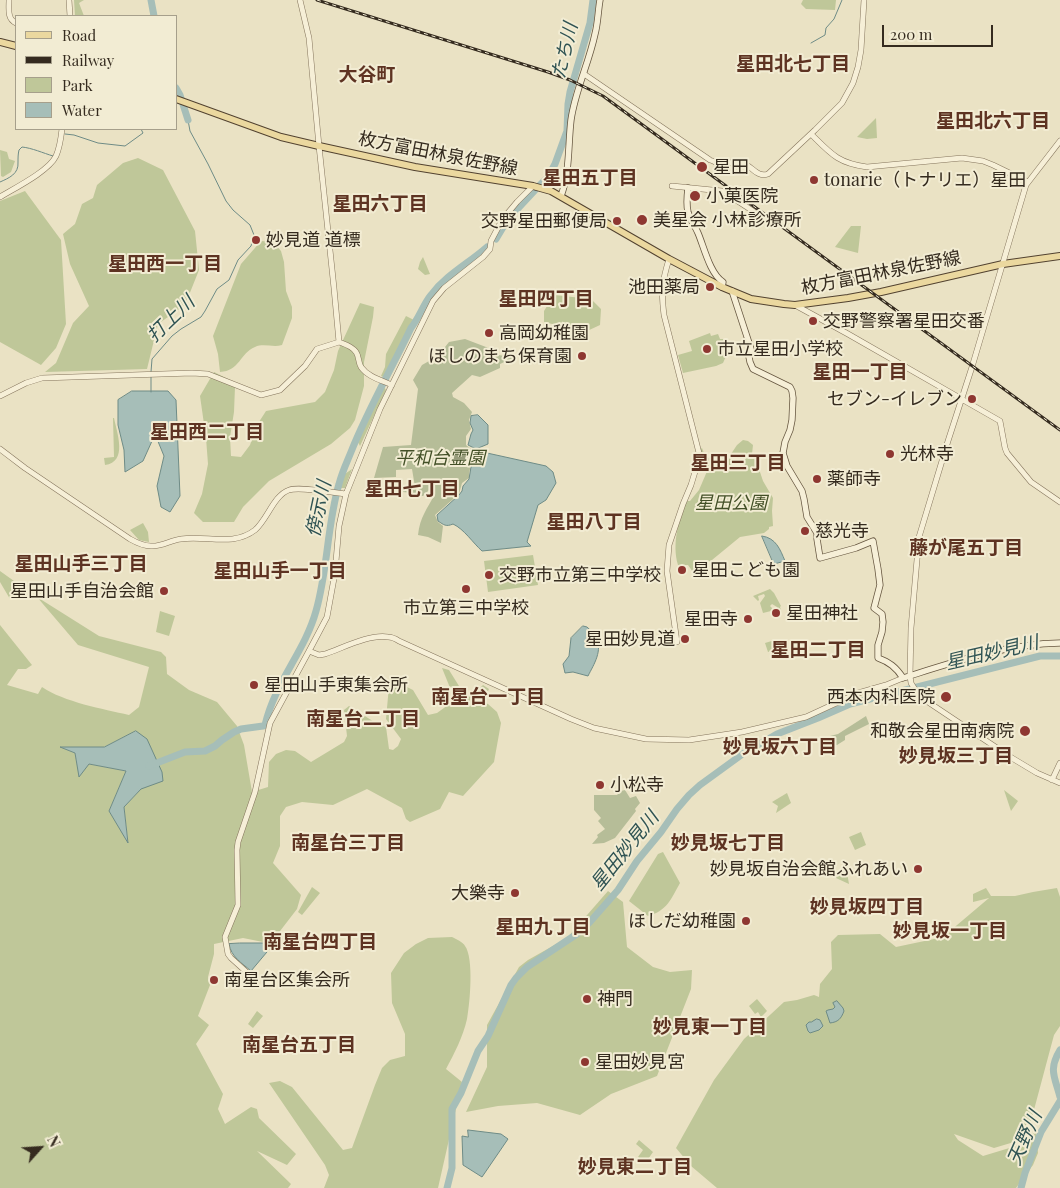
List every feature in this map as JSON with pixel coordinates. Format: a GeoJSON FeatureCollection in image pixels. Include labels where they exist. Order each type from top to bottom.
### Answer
{"type":"FeatureCollection","features":[{"type":"Feature","properties":{"kind":"main road"},"geometry":{"type":"LineString","coordinates":[[561,196],[564,188],[569,152],[571,119],[595,34],[600,0]]}},
{"type":"Feature","properties":{"kind":"main road"},"geometry":{"type":"LineString","coordinates":[[0,42],[15,46]]}},
{"type":"Feature","properties":{"kind":"main road","name":"枚方富田林泉佐野線"},"geometry":{"type":"LineString","coordinates":[[178,100],[281,137],[415,167],[533,186],[551,191],[669,259],[722,284],[732,292],[751,299],[795,304],[845,298],[881,292],[1002,264],[1060,256]]}},
{"type":"Feature","properties":{"kind":"main road"},"geometry":{"type":"LineString","coordinates":[[688,188],[688,211],[708,261],[722,284]]}},
{"type":"Feature","properties":{"kind":"main road"},"geometry":{"type":"LineString","coordinates":[[732,292],[751,349],[749,357],[753,369],[790,387],[792,391],[792,420],[790,430],[784,442],[783,453],[787,466],[802,491],[807,517],[817,533],[820,558],[873,542],[880,585],[874,608],[882,614],[883,622],[878,645],[878,658],[887,661],[897,669],[903,678],[988,653],[1033,644],[1060,643]]}},
{"type":"Feature","properties":{"kind":"street"},"geometry":{"type":"LineString","coordinates":[[9,0],[10,18],[15,22]]}},
{"type":"Feature","properties":{"kind":"street"},"geometry":{"type":"LineString","coordinates":[[69,0],[70,15]]}},
{"type":"Feature","properties":{"kind":"street"},"geometry":{"type":"LineString","coordinates":[[300,0],[309,38],[338,342]]}},
{"type":"Feature","properties":{"kind":"street"},"geometry":{"type":"LineString","coordinates":[[584,74],[710,160],[719,163],[743,163],[764,176],[842,103],[853,83],[858,66],[861,50],[864,0]]}},
{"type":"Feature","properties":{"kind":"street"},"geometry":{"type":"LineString","coordinates":[[0,197],[42,171],[52,162],[58,152],[62,130]]}},
{"type":"Feature","properties":{"kind":"street"},"geometry":{"type":"LineString","coordinates":[[811,134],[835,157],[857,166],[867,167],[969,159],[993,164],[1028,182]]}},
{"type":"Feature","properties":{"kind":"street"},"geometry":{"type":"LineString","coordinates":[[1060,141],[1026,184],[919,537],[911,628],[910,676],[911,682],[919,696],[1037,773],[1060,783]]}},
{"type":"Feature","properties":{"kind":"street"},"geometry":{"type":"LineString","coordinates":[[252,976],[228,954],[225,937],[238,905],[238,842],[255,792],[270,723],[310,651],[326,617],[335,573],[339,526],[346,494],[380,409],[387,383],[433,301],[444,288],[490,248],[491,241],[502,220],[533,186]]}},
{"type":"Feature","properties":{"kind":"street"},"geometry":{"type":"LineString","coordinates":[[672,186],[722,190],[753,211]]}},
{"type":"Feature","properties":{"kind":"street"},"geometry":{"type":"LineString","coordinates":[[669,259],[662,286],[664,315],[699,453],[691,485],[669,545],[667,571],[677,642]]}},
{"type":"Feature","properties":{"kind":"street"},"geometry":{"type":"LineString","coordinates":[[795,304],[1000,422],[1007,453],[1031,482],[1060,502]]}},
{"type":"Feature","properties":{"kind":"street"},"geometry":{"type":"LineString","coordinates":[[0,396],[26,383],[42,378],[192,373],[208,374],[260,395],[280,390],[305,366],[317,349],[338,342],[356,352],[358,361],[369,375],[387,383]]}},
{"type":"Feature","properties":{"kind":"street"},"geometry":{"type":"LineString","coordinates":[[0,449],[130,539],[141,545],[153,547],[179,539],[240,539],[255,530],[288,490],[298,489],[346,494]]}},
{"type":"Feature","properties":{"kind":"street"},"geometry":{"type":"LineString","coordinates":[[310,651],[319,655],[325,654],[368,639],[388,637],[571,719],[594,728],[646,739],[689,740],[724,736],[790,721],[806,717],[858,693],[903,678]]}},
{"type":"Feature","properties":{"kind":"street"},"geometry":{"type":"LineString","coordinates":[[1052,780],[1060,763]]}},
{"type":"Feature","properties":{"kind":"green space"},"geometry":{"type":"Polygon","coordinates":[[[74,0],[84,0],[79,3],[84,15],[75,15],[74,0]]]}},
{"type":"Feature","properties":{"kind":"green space"},"geometry":{"type":"Polygon","coordinates":[[[803,0],[836,0],[835,10],[806,9],[801,4],[803,0]]]}},
{"type":"Feature","properties":{"kind":"green space"},"geometry":{"type":"Polygon","coordinates":[[[876,118],[877,138],[857,137],[876,118]]]}},
{"type":"Feature","properties":{"kind":"green space"},"geometry":{"type":"Polygon","coordinates":[[[0,150],[7,152],[9,159],[15,161],[11,172],[3,177],[1,176],[0,150]]]}},
{"type":"Feature","properties":{"kind":"green space"},"geometry":{"type":"Polygon","coordinates":[[[138,158],[163,170],[195,231],[199,270],[185,305],[158,324],[147,369],[45,372],[56,363],[73,323],[89,306],[70,264],[63,234],[75,224],[82,204],[93,198],[97,185],[123,163],[138,158]]]}},
{"type":"Feature","properties":{"kind":"green space"},"geometry":{"type":"Polygon","coordinates":[[[25,191],[61,240],[66,324],[56,348],[41,365],[0,342],[0,201],[25,191]]]}},
{"type":"Feature","properties":{"kind":"green space"},"geometry":{"type":"Polygon","coordinates":[[[851,226],[861,226],[858,253],[835,247],[851,226]]]}},
{"type":"Feature","properties":{"kind":"green space"},"geometry":{"type":"Polygon","coordinates":[[[261,241],[273,242],[281,251],[284,262],[286,291],[292,307],[292,318],[282,345],[255,347],[246,353],[232,369],[220,372],[213,336],[241,264],[261,241]]]}},
{"type":"Feature","properties":{"kind":"green space"},"geometry":{"type":"Polygon","coordinates":[[[423,257],[430,274],[425,275],[418,269],[423,257]]]}},
{"type":"Feature","properties":{"kind":"green space"},"geometry":{"type":"Polygon","coordinates":[[[554,295],[591,299],[601,309],[600,325],[585,332],[544,322],[544,311],[554,295]]]}},
{"type":"Feature","properties":{"kind":"green space"},"geometry":{"type":"Polygon","coordinates":[[[360,303],[374,307],[364,362],[364,386],[355,420],[350,428],[331,444],[269,481],[243,507],[234,522],[203,522],[194,513],[202,494],[208,464],[200,396],[214,372],[232,381],[235,387],[230,437],[231,456],[241,457],[250,445],[257,425],[266,411],[315,402],[325,392],[334,370],[338,351],[360,303]]]}},
{"type":"Feature","properties":{"kind":"green space"},"geometry":{"type":"Polygon","coordinates":[[[406,316],[414,320],[386,378],[381,376],[385,367],[386,354],[406,316]]]}},
{"type":"Feature","properties":{"kind":"green space"},"geometry":{"type":"Polygon","coordinates":[[[710,333],[711,336],[718,334],[720,339],[723,339],[727,354],[723,363],[683,373],[678,355],[692,351],[689,341],[710,333]]]}},
{"type":"Feature","properties":{"kind":"green space","name":"平和台霊園"},"geometry":{"type":"Polygon","coordinates":[[[465,339],[486,347],[498,355],[513,358],[500,364],[500,368],[480,377],[472,375],[452,393],[453,397],[464,403],[472,412],[469,420],[471,429],[466,436],[466,445],[476,453],[470,468],[469,478],[462,483],[459,494],[435,515],[438,522],[443,526],[441,543],[418,535],[422,518],[435,494],[429,490],[423,496],[414,496],[412,493],[403,492],[404,486],[415,487],[412,469],[396,470],[396,477],[374,478],[383,447],[411,445],[418,389],[413,380],[422,365],[438,356],[449,342],[465,339]]]}},
{"type":"Feature","properties":{"kind":"green space"},"geometry":{"type":"Polygon","coordinates":[[[384,387],[386,390],[360,446],[357,440],[384,387]]]}},
{"type":"Feature","properties":{"kind":"green space"},"geometry":{"type":"Polygon","coordinates":[[[113,418],[119,439],[119,453],[112,463],[105,465],[104,458],[114,457],[113,418]]]}},
{"type":"Feature","properties":{"kind":"green space","name":"星田公園"},"geometry":{"type":"Polygon","coordinates":[[[743,440],[753,445],[752,454],[763,481],[773,498],[773,526],[769,527],[764,533],[740,537],[712,560],[701,565],[695,575],[688,565],[678,565],[676,541],[681,516],[687,501],[690,501],[699,490],[708,469],[700,463],[702,456],[700,449],[702,448],[707,459],[710,457],[716,460],[729,457],[743,440]]]}},
{"type":"Feature","properties":{"kind":"green space"},"geometry":{"type":"Polygon","coordinates":[[[352,469],[345,488],[339,488],[342,476],[352,469]]]}},
{"type":"Feature","properties":{"kind":"green space"},"geometry":{"type":"Polygon","coordinates":[[[143,523],[148,532],[149,542],[139,540],[130,530],[143,523]]]}},
{"type":"Feature","properties":{"kind":"green space"},"geometry":{"type":"Polygon","coordinates":[[[533,555],[538,585],[488,592],[484,561],[533,555]]]}},
{"type":"Feature","properties":{"kind":"green space"},"geometry":{"type":"Polygon","coordinates":[[[0,571],[21,586],[20,591],[10,599],[0,582],[0,571]]]}},
{"type":"Feature","properties":{"kind":"green space"},"geometry":{"type":"Polygon","coordinates":[[[770,589],[781,606],[782,613],[779,617],[776,617],[777,607],[772,604],[770,606],[775,611],[763,613],[760,603],[765,596],[764,594],[758,596],[758,601],[753,596],[770,589]]]}},
{"type":"Feature","properties":{"kind":"green space"},"geometry":{"type":"Polygon","coordinates":[[[37,597],[99,636],[161,652],[166,657],[167,674],[189,690],[217,702],[237,726],[244,745],[252,792],[268,787],[269,762],[276,754],[286,750],[295,751],[311,762],[344,742],[347,736],[344,710],[349,706],[379,725],[386,727],[389,749],[393,750],[398,746],[401,739],[386,719],[389,686],[403,685],[413,690],[428,715],[437,713],[455,700],[442,668],[449,670],[464,694],[488,704],[497,712],[501,723],[494,762],[463,796],[449,792],[440,809],[410,822],[406,819],[402,808],[367,789],[333,805],[302,802],[286,807],[280,816],[280,846],[273,863],[301,895],[297,909],[277,935],[263,942],[243,938],[214,944],[214,954],[208,977],[210,985],[198,1016],[209,1025],[196,1044],[223,1094],[218,1109],[225,1124],[251,1107],[257,1109],[259,1118],[296,1154],[287,1165],[257,1151],[291,1184],[288,1188],[0,1188],[0,625],[32,665],[26,669],[18,669],[7,685],[38,694],[42,687],[72,701],[129,715],[139,707],[149,667],[78,645],[37,597]],[[136,731],[104,747],[61,747],[75,753],[77,764],[89,764],[126,771],[109,811],[128,841],[124,807],[141,789],[136,731]]]}},
{"type":"Feature","properties":{"kind":"green space"},"geometry":{"type":"Polygon","coordinates":[[[160,611],[175,616],[169,636],[156,632],[160,611]]]}},
{"type":"Feature","properties":{"kind":"green space"},"geometry":{"type":"Polygon","coordinates":[[[775,640],[778,649],[768,652],[765,643],[775,640]]]}},
{"type":"Feature","properties":{"kind":"green space"},"geometry":{"type":"Polygon","coordinates":[[[483,685],[489,689],[486,695],[478,696],[472,691],[475,687],[483,685]]]}},
{"type":"Feature","properties":{"kind":"green space"},"geometry":{"type":"Polygon","coordinates":[[[866,716],[869,724],[845,736],[845,740],[837,745],[831,745],[830,736],[838,734],[866,716]]]}},
{"type":"Feature","properties":{"kind":"green space"},"geometry":{"type":"Polygon","coordinates":[[[625,790],[630,798],[636,796],[640,803],[635,809],[636,811],[615,838],[604,843],[592,844],[598,837],[597,835],[605,829],[598,821],[601,818],[594,810],[594,795],[617,795],[625,790]]]}},
{"type":"Feature","properties":{"kind":"green space"},"geometry":{"type":"Polygon","coordinates":[[[1004,790],[1018,801],[1011,811],[1004,790]]]}},
{"type":"Feature","properties":{"kind":"green space"},"geometry":{"type":"Polygon","coordinates":[[[787,793],[791,803],[776,813],[778,806],[772,802],[787,793]]]}},
{"type":"Feature","properties":{"kind":"green space"},"geometry":{"type":"Polygon","coordinates":[[[861,832],[866,845],[855,850],[849,837],[861,832]]]}},
{"type":"Feature","properties":{"kind":"green space"},"geometry":{"type":"Polygon","coordinates":[[[663,852],[680,883],[664,908],[648,916],[629,901],[658,854],[663,852]]]}},
{"type":"Feature","properties":{"kind":"green space"},"geometry":{"type":"Polygon","coordinates":[[[845,861],[849,884],[836,878],[845,861]]]}},
{"type":"Feature","properties":{"kind":"green space"},"geometry":{"type":"Polygon","coordinates":[[[312,887],[320,893],[302,915],[298,912],[312,887]]]}},
{"type":"Feature","properties":{"kind":"green space"},"geometry":{"type":"Polygon","coordinates":[[[986,888],[991,896],[1015,896],[1057,888],[1060,897],[1060,1026],[1054,1035],[1031,1121],[1014,1142],[994,1148],[954,1134],[958,1140],[983,1156],[1016,1146],[1030,1134],[1036,1133],[1038,1153],[1033,1165],[1016,1188],[717,1188],[691,1166],[676,1148],[714,1080],[744,1039],[784,1002],[814,995],[819,997],[820,984],[832,969],[831,942],[838,935],[880,934],[896,947],[934,939],[950,931],[989,898],[973,902],[973,894],[986,888]]]}},
{"type":"Feature","properties":{"kind":"green space"},"geometry":{"type":"Polygon","coordinates":[[[608,891],[623,902],[627,947],[653,967],[670,972],[692,970],[691,989],[657,1076],[611,1094],[580,1115],[537,1103],[498,1106],[466,1112],[487,1067],[487,1025],[519,967],[567,938],[608,891]]]}},
{"type":"Feature","properties":{"kind":"green space"},"geometry":{"type":"Polygon","coordinates":[[[452,937],[463,943],[468,952],[470,960],[470,992],[465,1026],[446,1069],[462,1082],[438,1188],[324,1188],[329,1175],[325,1165],[269,1083],[280,1081],[292,1087],[343,1150],[352,1148],[382,1068],[390,1060],[405,1056],[405,1034],[392,1003],[391,973],[404,953],[416,944],[428,938],[452,937]]]}},
{"type":"Feature","properties":{"kind":"green space"},"geometry":{"type":"Polygon","coordinates":[[[757,999],[767,1011],[761,1017],[758,1012],[755,1014],[749,1006],[757,999]]]}},
{"type":"Feature","properties":{"kind":"green space"},"geometry":{"type":"Polygon","coordinates":[[[257,1011],[263,1016],[253,1028],[248,1024],[257,1011]]]}},
{"type":"Feature","properties":{"kind":"green space"},"geometry":{"type":"Polygon","coordinates":[[[639,1140],[653,1152],[646,1162],[638,1157],[643,1150],[636,1144],[639,1140]]]}},
{"type":"Feature","properties":{"kind":"water"},"geometry":{"type":"Polygon","coordinates":[[[132,391],[168,391],[176,400],[180,496],[170,512],[161,507],[157,486],[164,456],[157,439],[152,441],[143,461],[125,472],[124,450],[118,425],[118,400],[132,391]]]}},
{"type":"Feature","properties":{"kind":"water"},"geometry":{"type":"Polygon","coordinates":[[[478,415],[488,425],[488,444],[476,449],[468,445],[473,430],[470,423],[471,416],[478,415]]]}},
{"type":"Feature","properties":{"kind":"water"},"geometry":{"type":"Polygon","coordinates":[[[487,453],[546,466],[553,472],[556,483],[546,500],[538,505],[527,542],[531,546],[482,551],[457,526],[453,524],[445,525],[438,521],[437,515],[462,491],[463,486],[469,479],[471,467],[481,454],[487,453]]]}},
{"type":"Feature","properties":{"kind":"water"},"geometry":{"type":"Polygon","coordinates":[[[762,536],[774,542],[785,561],[774,564],[762,536]]]}},
{"type":"Feature","properties":{"kind":"water"},"geometry":{"type":"Polygon","coordinates":[[[583,626],[587,627],[596,636],[598,642],[599,647],[595,662],[588,676],[573,672],[565,673],[563,664],[569,656],[571,638],[583,626]]]}},
{"type":"Feature","properties":{"kind":"water"},"geometry":{"type":"Polygon","coordinates":[[[136,731],[147,739],[162,772],[163,781],[141,789],[124,807],[128,843],[109,811],[126,771],[89,764],[79,777],[75,753],[60,747],[104,747],[136,731]]]}},
{"type":"Feature","properties":{"kind":"water"},"geometry":{"type":"Polygon","coordinates":[[[270,943],[272,946],[251,971],[237,959],[230,949],[229,944],[270,943]]]}},
{"type":"Feature","properties":{"kind":"water"},"geometry":{"type":"Polygon","coordinates":[[[837,1001],[844,1011],[839,1020],[830,1023],[826,1011],[833,1009],[835,1007],[833,1003],[837,1001]]]}},
{"type":"Feature","properties":{"kind":"water"},"geometry":{"type":"Polygon","coordinates":[[[817,1019],[820,1020],[823,1026],[819,1030],[810,1033],[806,1025],[817,1019]]]}},
{"type":"Feature","properties":{"kind":"water"},"geometry":{"type":"Polygon","coordinates":[[[468,1130],[501,1134],[508,1139],[482,1177],[463,1165],[462,1136],[468,1137],[468,1130]]]}},
{"type":"Feature","properties":{"kind":"waterway","name":"打上川"},"geometry":{"type":"LineString","coordinates":[[151,0],[154,15]]}},
{"type":"Feature","properties":{"kind":"waterway","name":"たち川"},"geometry":{"type":"LineString","coordinates":[[540,185],[548,177],[555,164],[567,131],[570,92],[590,23],[593,0]]}},
{"type":"Feature","properties":{"kind":"waterway"},"geometry":{"type":"LineString","coordinates":[[811,43],[825,35],[826,28],[834,19],[842,0]]}},
{"type":"Feature","properties":{"kind":"waterway","name":"打上川"},"geometry":{"type":"LineString","coordinates":[[178,92],[188,120]]}},
{"type":"Feature","properties":{"kind":"waterway","name":"打上川"},"geometry":{"type":"LineString","coordinates":[[151,372],[152,359],[172,336],[201,317],[217,289],[229,280],[238,260],[251,246],[254,235],[250,225],[226,201],[190,131],[188,120]]}},
{"type":"Feature","properties":{"kind":"waterway","name":"打上川"},"geometry":{"type":"LineString","coordinates":[[65,134],[98,143],[125,146],[143,133],[142,130]]}},
{"type":"Feature","properties":{"kind":"waterway","name":"打上川"},"geometry":{"type":"LineString","coordinates":[[0,182],[10,177],[17,170],[19,150],[22,147],[53,156]]}},
{"type":"Feature","properties":{"kind":"waterway","name":"傍示川"},"geometry":{"type":"LineString","coordinates":[[496,239],[508,219],[535,190]]}},
{"type":"Feature","properties":{"kind":"waterway","name":"傍示川"},"geometry":{"type":"LineString","coordinates":[[149,766],[185,752],[205,751],[234,732],[265,725],[276,695],[305,640],[316,611],[339,484],[365,420],[411,328],[428,299],[444,281],[487,247]]}},
{"type":"Feature","properties":{"kind":"waterway","name":"打上川"},"geometry":{"type":"LineString","coordinates":[[151,376],[151,392]]}},
{"type":"Feature","properties":{"kind":"waterway","name":"星田妙見川"},"geometry":{"type":"LineString","coordinates":[[447,1188],[452,1168],[452,1109],[511,985],[527,967],[577,934],[589,923],[618,890],[637,861],[677,809],[700,785],[744,753],[777,734],[850,704],[1040,656],[1060,656]]}},
{"type":"Feature","properties":{"kind":"waterway","name":"天野川"},"geometry":{"type":"LineString","coordinates":[[1060,1050],[1053,1068],[1060,1097]]}},
{"type":"Feature","properties":{"kind":"waterway","name":"天野川"},"geometry":{"type":"LineString","coordinates":[[1021,1188],[1041,1132],[1060,1101]]}},
{"type":"Feature","properties":{"kind":"railway"},"geometry":{"type":"LineString","coordinates":[[317,0],[548,72],[603,96],[1060,430]]}},
{"type":"Feature","properties":{"kind":"place","name":"星田"},"geometry":{"type":"Point","coordinates":[702,167]}},
{"type":"Feature","properties":{"kind":"place","name":"tonarie（トナリエ）星田"},"geometry":{"type":"Point","coordinates":[814,180]}},
{"type":"Feature","properties":{"kind":"place","name":"小菓医院"},"geometry":{"type":"Point","coordinates":[695,196]}},
{"type":"Feature","properties":{"kind":"place","name":"美星会 小林診療所"},"geometry":{"type":"Point","coordinates":[642,220]}},
{"type":"Feature","properties":{"kind":"place","name":"交野星田郵便局"},"geometry":{"type":"Point","coordinates":[617,221]}},
{"type":"Feature","properties":{"kind":"place","name":"妙見道 道標"},"geometry":{"type":"Point","coordinates":[256,240]}},
{"type":"Feature","properties":{"kind":"place","name":"池田薬局"},"geometry":{"type":"Point","coordinates":[710,287]}},
{"type":"Feature","properties":{"kind":"place","name":"交野警察署星田交番"},"geometry":{"type":"Point","coordinates":[813,321]}},
{"type":"Feature","properties":{"kind":"place","name":"高岡幼稚園"},"geometry":{"type":"Point","coordinates":[489,333]}},
{"type":"Feature","properties":{"kind":"place","name":"市立星田小学校"},"geometry":{"type":"Point","coordinates":[707,349]}},
{"type":"Feature","properties":{"kind":"place","name":"ほしのまち保育園"},"geometry":{"type":"Point","coordinates":[582,356]}},
{"type":"Feature","properties":{"kind":"place","name":"セブン-イレブン"},"geometry":{"type":"Point","coordinates":[972,399]}},
{"type":"Feature","properties":{"kind":"place","name":"光林寺"},"geometry":{"type":"Point","coordinates":[890,454]}},
{"type":"Feature","properties":{"kind":"place","name":"薬師寺"},"geometry":{"type":"Point","coordinates":[817,479]}},
{"type":"Feature","properties":{"kind":"place","name":"慈光寺"},"geometry":{"type":"Point","coordinates":[805,531]}},
{"type":"Feature","properties":{"kind":"place","name":"星田こども園"},"geometry":{"type":"Point","coordinates":[682,570]}},
{"type":"Feature","properties":{"kind":"place","name":"交野市立第三中学校"},"geometry":{"type":"Point","coordinates":[489,575]}},
{"type":"Feature","properties":{"kind":"place","name":"市立第三中学校"},"geometry":{"type":"Point","coordinates":[466,589]}},
{"type":"Feature","properties":{"kind":"place","name":"星田山手自治会館"},"geometry":{"type":"Point","coordinates":[164,591]}},
{"type":"Feature","properties":{"kind":"place","name":"星田神社"},"geometry":{"type":"Point","coordinates":[776,613]}},
{"type":"Feature","properties":{"kind":"place","name":"星田寺"},"geometry":{"type":"Point","coordinates":[748,619]}},
{"type":"Feature","properties":{"kind":"place","name":"星田妙見道"},"geometry":{"type":"Point","coordinates":[685,639]}},
{"type":"Feature","properties":{"kind":"place","name":"星田山手東集会所"},"geometry":{"type":"Point","coordinates":[254,685]}},
{"type":"Feature","properties":{"kind":"place","name":"西本内科医院"},"geometry":{"type":"Point","coordinates":[946,697]}},
{"type":"Feature","properties":{"kind":"place","name":"和敬会星田南病院"},"geometry":{"type":"Point","coordinates":[1025,731]}},
{"type":"Feature","properties":{"kind":"place","name":"小松寺"},"geometry":{"type":"Point","coordinates":[600,785]}},
{"type":"Feature","properties":{"kind":"place","name":"妙見坂自治会館ふれあい"},"geometry":{"type":"Point","coordinates":[918,869]}},
{"type":"Feature","properties":{"kind":"place","name":"大樂寺"},"geometry":{"type":"Point","coordinates":[515,893]}},
{"type":"Feature","properties":{"kind":"place","name":"ほしだ幼稚園"},"geometry":{"type":"Point","coordinates":[746,921]}},
{"type":"Feature","properties":{"kind":"place","name":"南星台区集会所"},"geometry":{"type":"Point","coordinates":[214,980]}},
{"type":"Feature","properties":{"kind":"place","name":"神門"},"geometry":{"type":"Point","coordinates":[587,999]}},
{"type":"Feature","properties":{"kind":"place","name":"星田妙見宮"},"geometry":{"type":"Point","coordinates":[585,1062]}},
{"type":"Feature","properties":{"kind":"district","name":"星田北七丁目"},"geometry":{"type":"Point","coordinates":[793,64]}},
{"type":"Feature","properties":{"kind":"district","name":"大谷町"},"geometry":{"type":"Point","coordinates":[367,75]}},
{"type":"Feature","properties":{"kind":"district","name":"星田北六丁目"},"geometry":{"type":"Point","coordinates":[993,121]}},
{"type":"Feature","properties":{"kind":"district","name":"星田五丁目"},"geometry":{"type":"Point","coordinates":[590,178]}},
{"type":"Feature","properties":{"kind":"district","name":"星田六丁目"},"geometry":{"type":"Point","coordinates":[380,204]}},
{"type":"Feature","properties":{"kind":"district","name":"星田西一丁目"},"geometry":{"type":"Point","coordinates":[165,264]}},
{"type":"Feature","properties":{"kind":"district","name":"星田四丁目"},"geometry":{"type":"Point","coordinates":[546,299]}},
{"type":"Feature","properties":{"kind":"district","name":"星田一丁目"},"geometry":{"type":"Point","coordinates":[860,372]}},
{"type":"Feature","properties":{"kind":"district","name":"星田西二丁目"},"geometry":{"type":"Point","coordinates":[207,432]}},
{"type":"Feature","properties":{"kind":"district","name":"星田三丁目"},"geometry":{"type":"Point","coordinates":[738,463]}},
{"type":"Feature","properties":{"kind":"district","name":"星田七丁目"},"geometry":{"type":"Point","coordinates":[412,489]}},
{"type":"Feature","properties":{"kind":"district","name":"星田八丁目"},"geometry":{"type":"Point","coordinates":[594,522]}},
{"type":"Feature","properties":{"kind":"district","name":"藤が尾五丁目"},"geometry":{"type":"Point","coordinates":[966,548]}},
{"type":"Feature","properties":{"kind":"district","name":"星田山手三丁目"},"geometry":{"type":"Point","coordinates":[81,564]}},
{"type":"Feature","properties":{"kind":"district","name":"星田山手一丁目"},"geometry":{"type":"Point","coordinates":[280,571]}},
{"type":"Feature","properties":{"kind":"district","name":"星田二丁目"},"geometry":{"type":"Point","coordinates":[818,650]}},
{"type":"Feature","properties":{"kind":"district","name":"南星台一丁目"},"geometry":{"type":"Point","coordinates":[488,697]}},
{"type":"Feature","properties":{"kind":"district","name":"南星台二丁目"},"geometry":{"type":"Point","coordinates":[363,719]}},
{"type":"Feature","properties":{"kind":"district","name":"妙見坂六丁目"},"geometry":{"type":"Point","coordinates":[780,747]}},
{"type":"Feature","properties":{"kind":"district","name":"妙見坂三丁目"},"geometry":{"type":"Point","coordinates":[956,756]}},
{"type":"Feature","properties":{"kind":"district","name":"南星台三丁目"},"geometry":{"type":"Point","coordinates":[348,843]}},
{"type":"Feature","properties":{"kind":"district","name":"妙見坂七丁目"},"geometry":{"type":"Point","coordinates":[728,843]}},
{"type":"Feature","properties":{"kind":"district","name":"妙見坂四丁目"},"geometry":{"type":"Point","coordinates":[867,907]}},
{"type":"Feature","properties":{"kind":"district","name":"星田九丁目"},"geometry":{"type":"Point","coordinates":[543,927]}},
{"type":"Feature","properties":{"kind":"district","name":"妙見坂一丁目"},"geometry":{"type":"Point","coordinates":[950,931]}},
{"type":"Feature","properties":{"kind":"district","name":"南星台四丁目"},"geometry":{"type":"Point","coordinates":[320,942]}},
{"type":"Feature","properties":{"kind":"district","name":"妙見東一丁目"},"geometry":{"type":"Point","coordinates":[710,1027]}},
{"type":"Feature","properties":{"kind":"district","name":"南星台五丁目"},"geometry":{"type":"Point","coordinates":[299,1045]}},
{"type":"Feature","properties":{"kind":"district","name":"妙見東二丁目"},"geometry":{"type":"Point","coordinates":[635,1167]}}]}
